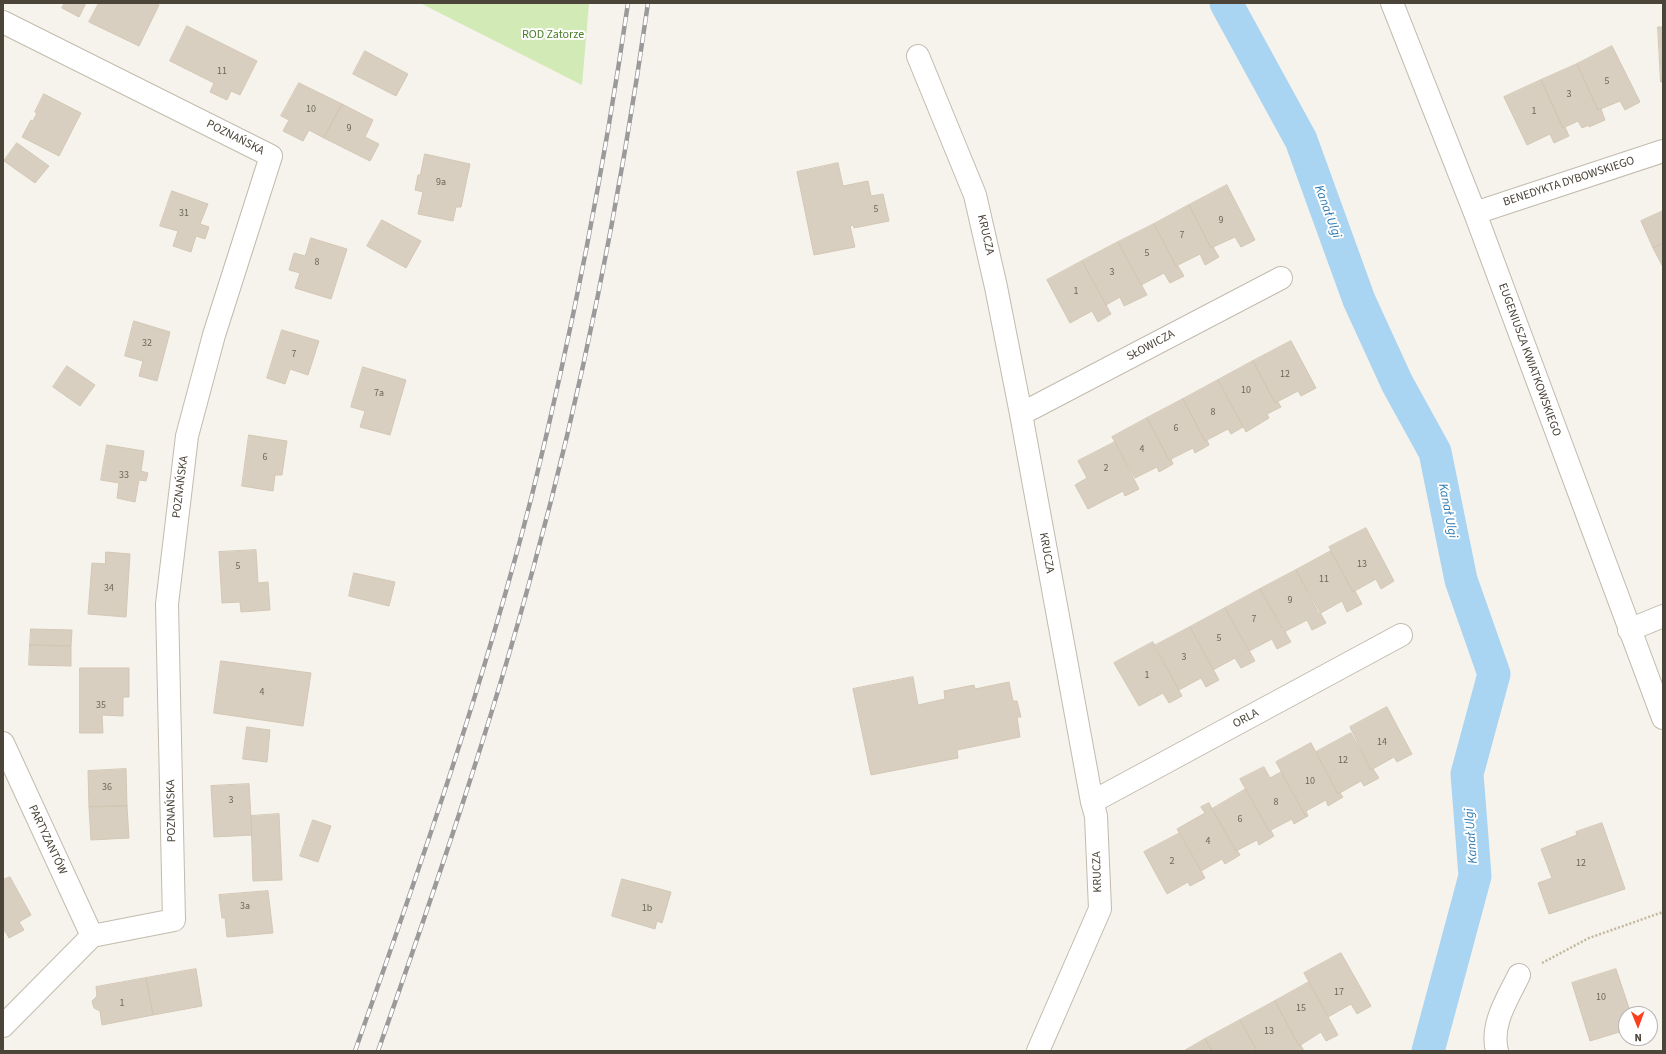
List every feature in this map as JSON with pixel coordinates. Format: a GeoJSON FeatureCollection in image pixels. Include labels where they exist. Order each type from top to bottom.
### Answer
{"type":"FeatureCollection","features":[{"type":"Feature","properties":{"kind":"street","name":"EUGENIUSZA KWIATKOWSKIEGO"},"geometry":{"type":"LineString","coordinates":[[1392,3],[1475,213],[1663,718]]}},
{"type":"Feature","properties":{"kind":"street","name":"POZNAŃSKA"},"geometry":{"type":"LineString","coordinates":[[3,22],[271,156],[214,335],[186,443],[167,604],[174,920],[92,936]]}},
{"type":"Feature","properties":{"kind":"street","name":"KRUCZA"},"geometry":{"type":"LineString","coordinates":[[918,56],[975,195],[996,287],[1021,414],[1092,802],[1096,816],[1100,909],[1038,1051]]}},
{"type":"Feature","properties":{"kind":"street","name":"BENEDYKTA DYBOWSKIEGO"},"geometry":{"type":"LineString","coordinates":[[1475,213],[1663,151]]}},
{"type":"Feature","properties":{"kind":"street","name":"SŁOWICZA"},"geometry":{"type":"LineString","coordinates":[[1021,414],[1281,278]]}},
{"type":"Feature","properties":{"kind":"street"},"geometry":{"type":"LineString","coordinates":[[1629,630],[1663,616]]}},
{"type":"Feature","properties":{"kind":"street","name":"ORLA"},"geometry":{"type":"LineString","coordinates":[[1092,802],[1401,635]]}},
{"type":"Feature","properties":{"kind":"street","name":"PARTYZANTÓW"},"geometry":{"type":"LineString","coordinates":[[3,743],[92,936]]}},
{"type":"Feature","properties":{"kind":"street"},"geometry":{"type":"LineString","coordinates":[[3,1026],[92,936]]}},
{"type":"Feature","properties":{"kind":"street"},"geometry":{"type":"LineString","coordinates":[[1497,1051],[1495,1042],[1499,1015],[1519,975]]}},
{"type":"Feature","properties":{"kind":"path"},"geometry":{"type":"LineString","coordinates":[[1519,975],[1589,938],[1663,912]]}},
{"type":"Feature","properties":{"kind":"green space","name":"ROD Zatorze"},"geometry":{"type":"Polygon","coordinates":[[[420,3],[589,3],[582,85],[420,3]]]}},
{"type":"Feature","properties":{"kind":"building"},"geometry":{"type":"Polygon","coordinates":[[[65,3],[86,3],[79,17],[62,8],[65,3]]]}},
{"type":"Feature","properties":{"kind":"building"},"geometry":{"type":"Polygon","coordinates":[[[99,3],[155,3],[159,5],[139,46],[89,22],[99,3]]]}},
{"type":"Feature","properties":{"kind":"building"},"geometry":{"type":"Polygon","coordinates":[[[187,26],[257,61],[240,95],[231,91],[227,100],[210,92],[214,83],[170,61],[187,26]]]}},
{"type":"Feature","properties":{"kind":"building"},"geometry":{"type":"Polygon","coordinates":[[[1658,27],[1663,27],[1663,82],[1661,82],[1658,27]]]}},
{"type":"Feature","properties":{"kind":"building"},"geometry":{"type":"Polygon","coordinates":[[[1612,46],[1640,102],[1625,110],[1620,101],[1598,110],[1577,64],[1612,46]]]}},
{"type":"Feature","properties":{"kind":"building"},"geometry":{"type":"Polygon","coordinates":[[[365,51],[408,74],[396,96],[353,74],[365,51]]]}},
{"type":"Feature","properties":{"kind":"building"},"geometry":{"type":"Polygon","coordinates":[[[1577,64],[1598,110],[1601,109],[1605,120],[1589,127],[1589,125],[1582,128],[1578,121],[1563,128],[1541,80],[1577,64]]]}},
{"type":"Feature","properties":{"kind":"building"},"geometry":{"type":"Polygon","coordinates":[[[1541,80],[1563,128],[1565,127],[1569,136],[1554,143],[1550,134],[1527,145],[1504,97],[1541,80]]]}},
{"type":"Feature","properties":{"kind":"building"},"geometry":{"type":"Polygon","coordinates":[[[299,83],[342,104],[324,138],[309,130],[303,141],[283,131],[289,120],[281,116],[299,83]]]}},
{"type":"Feature","properties":{"kind":"building"},"geometry":{"type":"Polygon","coordinates":[[[44,94],[81,113],[59,156],[22,137],[31,120],[33,121],[37,113],[35,112],[44,94]]]}},
{"type":"Feature","properties":{"kind":"building"},"geometry":{"type":"Polygon","coordinates":[[[342,104],[373,120],[365,137],[379,144],[370,161],[324,138],[342,104]]]}},
{"type":"Feature","properties":{"kind":"building"},"geometry":{"type":"Polygon","coordinates":[[[17,143],[49,166],[35,183],[4,161],[17,143]]]}},
{"type":"Feature","properties":{"kind":"building"},"geometry":{"type":"Polygon","coordinates":[[[425,154],[470,164],[461,207],[456,207],[453,221],[418,214],[423,192],[415,190],[425,154]]]}},
{"type":"Feature","properties":{"kind":"building"},"geometry":{"type":"Polygon","coordinates":[[[838,163],[843,186],[868,181],[871,196],[883,194],[889,221],[854,228],[853,225],[850,226],[855,247],[814,255],[797,172],[838,163]]]}},
{"type":"Feature","properties":{"kind":"building"},"geometry":{"type":"Polygon","coordinates":[[[1227,185],[1255,240],[1241,247],[1235,237],[1211,248],[1189,205],[1227,185]]]}},
{"type":"Feature","properties":{"kind":"building"},"geometry":{"type":"Polygon","coordinates":[[[172,191],[208,204],[200,224],[209,227],[205,239],[196,236],[191,252],[173,246],[178,231],[160,226],[172,191]]]}},
{"type":"Feature","properties":{"kind":"building"},"geometry":{"type":"Polygon","coordinates":[[[1189,205],[1211,248],[1213,247],[1219,257],[1205,265],[1200,254],[1176,266],[1154,224],[1189,205]]]}},
{"type":"Feature","properties":{"kind":"building"},"geometry":{"type":"Polygon","coordinates":[[[1663,211],[1663,243],[1653,248],[1641,221],[1663,211]]]}},
{"type":"Feature","properties":{"kind":"building"},"geometry":{"type":"Polygon","coordinates":[[[382,220],[421,241],[406,268],[367,246],[382,220]]]}},
{"type":"Feature","properties":{"kind":"building"},"geometry":{"type":"Polygon","coordinates":[[[1154,224],[1176,266],[1178,266],[1184,276],[1170,283],[1164,273],[1141,285],[1118,242],[1154,224]]]}},
{"type":"Feature","properties":{"kind":"building"},"geometry":{"type":"Polygon","coordinates":[[[311,238],[347,249],[331,299],[295,288],[300,273],[289,270],[294,253],[305,256],[311,238]]]}},
{"type":"Feature","properties":{"kind":"building"},"geometry":{"type":"Polygon","coordinates":[[[1118,242],[1147,295],[1124,306],[1120,297],[1106,305],[1082,261],[1118,242]]]}},
{"type":"Feature","properties":{"kind":"building"},"geometry":{"type":"Polygon","coordinates":[[[1663,243],[1663,267],[1653,248],[1663,243]]]}},
{"type":"Feature","properties":{"kind":"building"},"geometry":{"type":"Polygon","coordinates":[[[1082,261],[1111,314],[1098,322],[1092,311],[1070,323],[1047,280],[1082,261]]]}},
{"type":"Feature","properties":{"kind":"building"},"geometry":{"type":"Polygon","coordinates":[[[134,321],[170,332],[157,381],[139,376],[143,361],[125,356],[134,321]]]}},
{"type":"Feature","properties":{"kind":"building"},"geometry":{"type":"Polygon","coordinates":[[[282,330],[319,341],[308,375],[290,369],[285,384],[267,378],[282,330]]]}},
{"type":"Feature","properties":{"kind":"building"},"geometry":{"type":"Polygon","coordinates":[[[1291,341],[1316,388],[1301,396],[1298,391],[1275,403],[1253,361],[1291,341]]]}},
{"type":"Feature","properties":{"kind":"building"},"geometry":{"type":"Polygon","coordinates":[[[1253,361],[1275,403],[1278,402],[1281,407],[1267,414],[1269,418],[1246,432],[1218,380],[1253,361]]]}},
{"type":"Feature","properties":{"kind":"building"},"geometry":{"type":"Polygon","coordinates":[[[67,366],[95,385],[80,406],[53,387],[67,366]]]}},
{"type":"Feature","properties":{"kind":"building"},"geometry":{"type":"Polygon","coordinates":[[[363,367],[406,380],[390,435],[360,427],[365,411],[351,407],[363,367]]]}},
{"type":"Feature","properties":{"kind":"building"},"geometry":{"type":"Polygon","coordinates":[[[1218,380],[1243,427],[1231,434],[1228,429],[1205,441],[1183,399],[1218,380]]]}},
{"type":"Feature","properties":{"kind":"building"},"geometry":{"type":"Polygon","coordinates":[[[1183,399],[1205,441],[1207,440],[1209,445],[1195,453],[1193,448],[1169,460],[1147,418],[1183,399]]]}},
{"type":"Feature","properties":{"kind":"building"},"geometry":{"type":"Polygon","coordinates":[[[1147,418],[1169,460],[1171,459],[1173,464],[1159,472],[1157,467],[1135,478],[1112,437],[1147,418]]]}},
{"type":"Feature","properties":{"kind":"building"},"geometry":{"type":"Polygon","coordinates":[[[249,435],[287,441],[282,475],[275,475],[273,491],[242,486],[249,435]]]}},
{"type":"Feature","properties":{"kind":"building"},"geometry":{"type":"Polygon","coordinates":[[[1115,442],[1139,489],[1125,496],[1123,491],[1088,509],[1075,485],[1087,478],[1078,461],[1115,442]]]}},
{"type":"Feature","properties":{"kind":"building"},"geometry":{"type":"Polygon","coordinates":[[[107,445],[144,451],[141,471],[148,473],[146,481],[139,480],[135,502],[117,498],[119,483],[101,480],[107,445]]]}},
{"type":"Feature","properties":{"kind":"building"},"geometry":{"type":"Polygon","coordinates":[[[1366,528],[1394,581],[1381,589],[1376,579],[1353,592],[1329,547],[1366,528]]]}},
{"type":"Feature","properties":{"kind":"building"},"geometry":{"type":"Polygon","coordinates":[[[256,550],[258,583],[268,582],[270,610],[241,612],[240,602],[222,603],[219,552],[256,550]]]}},
{"type":"Feature","properties":{"kind":"building"},"geometry":{"type":"Polygon","coordinates":[[[1331,551],[1353,592],[1355,591],[1362,604],[1347,612],[1342,601],[1319,614],[1296,570],[1331,551]]]}},
{"type":"Feature","properties":{"kind":"building"},"geometry":{"type":"Polygon","coordinates":[[[106,552],[130,554],[126,617],[88,614],[92,563],[105,564],[106,552]]]}},
{"type":"Feature","properties":{"kind":"building"},"geometry":{"type":"Polygon","coordinates":[[[1296,570],[1326,623],[1312,630],[1307,620],[1284,632],[1260,589],[1296,570]]]}},
{"type":"Feature","properties":{"kind":"building"},"geometry":{"type":"Polygon","coordinates":[[[354,573],[395,582],[389,606],[349,596],[354,573]]]}},
{"type":"Feature","properties":{"kind":"building"},"geometry":{"type":"Polygon","coordinates":[[[1260,589],[1291,642],[1277,649],[1272,639],[1249,651],[1225,608],[1260,589]]]}},
{"type":"Feature","properties":{"kind":"building"},"geometry":{"type":"Polygon","coordinates":[[[1225,608],[1255,661],[1241,668],[1235,658],[1213,670],[1190,627],[1225,608]]]}},
{"type":"Feature","properties":{"kind":"building"},"geometry":{"type":"Polygon","coordinates":[[[1190,627],[1219,680],[1206,687],[1201,678],[1179,690],[1154,646],[1190,627]]]}},
{"type":"Feature","properties":{"kind":"building"},"geometry":{"type":"Polygon","coordinates":[[[31,629],[72,630],[71,646],[30,645],[31,629]]]}},
{"type":"Feature","properties":{"kind":"building"},"geometry":{"type":"Polygon","coordinates":[[[1153,642],[1182,696],[1169,703],[1163,693],[1139,706],[1114,663],[1153,642]]]}},
{"type":"Feature","properties":{"kind":"building"},"geometry":{"type":"Polygon","coordinates":[[[30,645],[71,646],[71,666],[29,665],[30,645]]]}},
{"type":"Feature","properties":{"kind":"building"},"geometry":{"type":"Polygon","coordinates":[[[221,661],[311,673],[303,726],[214,713],[221,661]]]}},
{"type":"Feature","properties":{"kind":"building"},"geometry":{"type":"Polygon","coordinates":[[[80,668],[129,668],[129,697],[123,697],[123,716],[102,715],[103,733],[80,733],[80,668]]]}},
{"type":"Feature","properties":{"kind":"building"},"geometry":{"type":"Polygon","coordinates":[[[913,677],[918,705],[945,699],[944,691],[974,685],[975,689],[1009,682],[1013,701],[1017,701],[1021,717],[1017,717],[1020,737],[957,750],[958,758],[871,775],[853,689],[913,677]]]}},
{"type":"Feature","properties":{"kind":"building"},"geometry":{"type":"Polygon","coordinates":[[[1387,707],[1412,754],[1397,762],[1394,757],[1371,770],[1350,727],[1387,707]]]}},
{"type":"Feature","properties":{"kind":"building"},"geometry":{"type":"Polygon","coordinates":[[[247,727],[270,730],[267,762],[243,759],[247,727]]]}},
{"type":"Feature","properties":{"kind":"building"},"geometry":{"type":"Polygon","coordinates":[[[1351,733],[1371,770],[1373,769],[1379,778],[1364,786],[1361,781],[1338,794],[1316,752],[1351,733]]]}},
{"type":"Feature","properties":{"kind":"building"},"geometry":{"type":"Polygon","coordinates":[[[1311,743],[1338,794],[1340,793],[1343,797],[1328,806],[1326,800],[1306,811],[1308,816],[1306,817],[1276,762],[1311,743]]]}},
{"type":"Feature","properties":{"kind":"building"},"geometry":{"type":"Polygon","coordinates":[[[1264,767],[1270,778],[1281,772],[1306,817],[1294,824],[1292,819],[1269,831],[1240,779],[1264,767]]]}},
{"type":"Feature","properties":{"kind":"building"},"geometry":{"type":"Polygon","coordinates":[[[126,769],[127,806],[89,807],[88,771],[126,769]]]}},
{"type":"Feature","properties":{"kind":"building"},"geometry":{"type":"Polygon","coordinates":[[[249,784],[252,835],[214,837],[211,786],[249,784]]]}},
{"type":"Feature","properties":{"kind":"building"},"geometry":{"type":"Polygon","coordinates":[[[1246,789],[1269,831],[1271,831],[1274,836],[1259,845],[1257,840],[1236,851],[1212,809],[1246,789]]]}},
{"type":"Feature","properties":{"kind":"building"},"geometry":{"type":"Polygon","coordinates":[[[1209,803],[1236,851],[1237,850],[1240,855],[1225,864],[1222,859],[1201,871],[1177,829],[1205,813],[1201,807],[1209,803]]]}},
{"type":"Feature","properties":{"kind":"building"},"geometry":{"type":"Polygon","coordinates":[[[127,806],[129,838],[91,840],[89,807],[127,806]]]}},
{"type":"Feature","properties":{"kind":"building"},"geometry":{"type":"Polygon","coordinates":[[[279,814],[282,880],[253,881],[251,816],[279,814]]]}},
{"type":"Feature","properties":{"kind":"building"},"geometry":{"type":"Polygon","coordinates":[[[313,820],[331,826],[318,862],[300,856],[313,820]]]}},
{"type":"Feature","properties":{"kind":"building"},"geometry":{"type":"Polygon","coordinates":[[[1602,823],[1625,889],[1549,914],[1538,883],[1552,878],[1541,849],[1577,835],[1576,832],[1602,823]]]}},
{"type":"Feature","properties":{"kind":"building"},"geometry":{"type":"Polygon","coordinates":[[[1180,833],[1205,878],[1190,886],[1188,882],[1167,894],[1144,852],[1180,833]]]}},
{"type":"Feature","properties":{"kind":"building"},"geometry":{"type":"Polygon","coordinates":[[[10,877],[31,915],[19,922],[24,930],[9,938],[5,931],[3,931],[3,880],[10,877]]]}},
{"type":"Feature","properties":{"kind":"building"},"geometry":{"type":"Polygon","coordinates":[[[622,879],[671,892],[662,923],[657,921],[655,929],[612,916],[622,879]]]}},
{"type":"Feature","properties":{"kind":"building"},"geometry":{"type":"Polygon","coordinates":[[[268,891],[273,933],[227,937],[225,918],[222,918],[219,895],[268,891]]]}},
{"type":"Feature","properties":{"kind":"building"},"geometry":{"type":"Polygon","coordinates":[[[1341,953],[1371,1006],[1357,1014],[1351,1004],[1328,1017],[1304,973],[1341,953]]]}},
{"type":"Feature","properties":{"kind":"building"},"geometry":{"type":"Polygon","coordinates":[[[196,969],[202,1006],[153,1015],[146,978],[196,969]]]}},
{"type":"Feature","properties":{"kind":"building"},"geometry":{"type":"Polygon","coordinates":[[[1616,969],[1628,1006],[1618,1006],[1618,1032],[1590,1041],[1572,983],[1616,969]]]}},
{"type":"Feature","properties":{"kind":"building"},"geometry":{"type":"Polygon","coordinates":[[[146,978],[153,1015],[102,1025],[100,1011],[94,1008],[92,1001],[97,996],[96,987],[146,978]]]}},
{"type":"Feature","properties":{"kind":"building"},"geometry":{"type":"Polygon","coordinates":[[[1309,982],[1338,1035],[1326,1041],[1321,1032],[1299,1046],[1275,1001],[1309,982]]]}},
{"type":"Feature","properties":{"kind":"building"},"geometry":{"type":"Polygon","coordinates":[[[1275,1001],[1299,1046],[1300,1044],[1304,1051],[1257,1051],[1240,1020],[1275,1001]]]}},
{"type":"Feature","properties":{"kind":"building"},"geometry":{"type":"Polygon","coordinates":[[[1240,1020],[1257,1051],[1212,1051],[1205,1039],[1240,1020]]]}},
{"type":"Feature","properties":{"kind":"building"},"geometry":{"type":"Polygon","coordinates":[[[1205,1039],[1212,1051],[1184,1051],[1205,1039]]]}},
{"type":"Feature","properties":{"kind":"waterway","name":"Kanał Ulgi"},"geometry":{"type":"LineString","coordinates":[[1226,3],[1301,140],[1359,300],[1397,383],[1435,452],[1461,580],[1494,674],[1467,774],[1475,876],[1428,1051]]}},
{"type":"Feature","properties":{"kind":"railway"},"geometry":{"type":"LineString","coordinates":[[355,1051],[450,775],[493,635],[532,495],[574,312],[598,189],[628,3]]}},
{"type":"Feature","properties":{"kind":"railway"},"geometry":{"type":"LineString","coordinates":[[378,1051],[420,932],[479,751],[533,569],[569,429],[600,288],[626,145],[648,3]]}}]}
